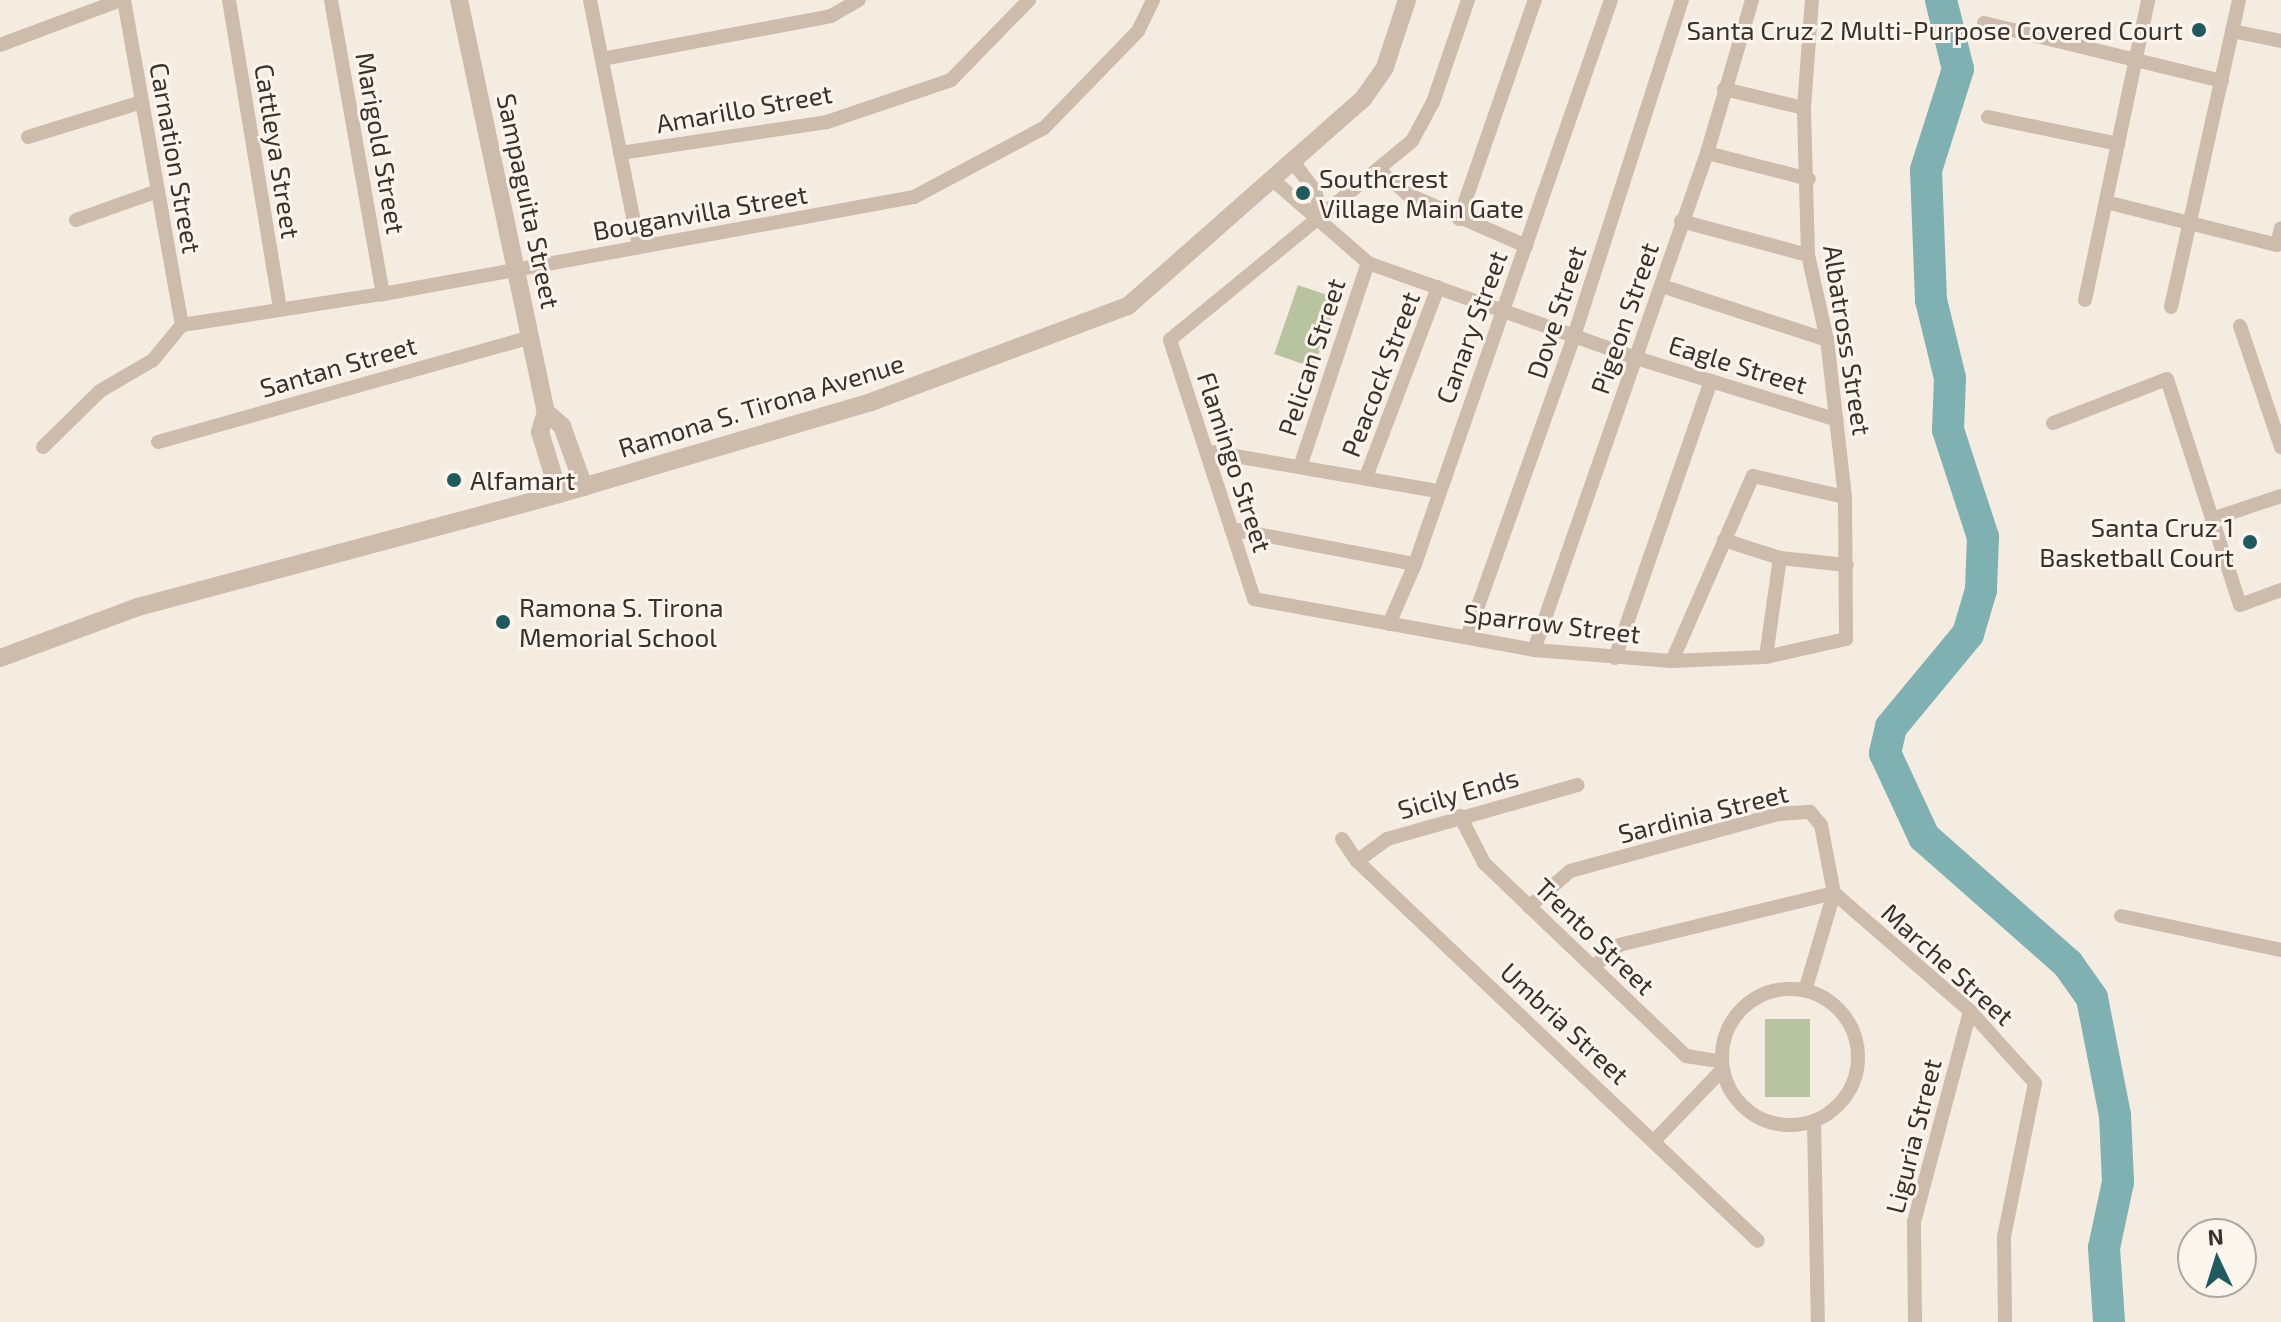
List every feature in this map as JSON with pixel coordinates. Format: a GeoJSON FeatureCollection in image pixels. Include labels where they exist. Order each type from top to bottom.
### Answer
{"type":"FeatureCollection","features":[{"type":"Feature","properties":{"kind":"street"},"geometry":{"type":"LineString","coordinates":[[0,45],[123,0]]}},
{"type":"Feature","properties":{"kind":"street","name":"Carnation Street"},"geometry":{"type":"LineString","coordinates":[[123,0],[182,325]]}},
{"type":"Feature","properties":{"kind":"street","name":"Cattleya Street"},"geometry":{"type":"LineString","coordinates":[[229,0],[280,309]]}},
{"type":"Feature","properties":{"kind":"street","name":"Marigold Street"},"geometry":{"type":"LineString","coordinates":[[331,0],[383,294]]}},
{"type":"Feature","properties":{"kind":"street","name":"Sampaguita Street"},"geometry":{"type":"LineString","coordinates":[[459,0],[546,412],[540,432],[559,494]]}},
{"type":"Feature","properties":{"kind":"street"},"geometry":{"type":"LineString","coordinates":[[590,0],[639,247]]}},
{"type":"Feature","properties":{"kind":"street"},"geometry":{"type":"LineString","coordinates":[[602,59],[831,16],[859,0]]}},
{"type":"Feature","properties":{"kind":"street","name":"Amarillo Street"},"geometry":{"type":"LineString","coordinates":[[620,153],[827,122],[951,80],[1029,0]]}},
{"type":"Feature","properties":{"kind":"street","name":"Bouganvilla Street"},"geometry":{"type":"LineString","coordinates":[[182,325],[383,294],[914,197],[1044,128],[1138,31],[1153,0]]}},
{"type":"Feature","properties":{"kind":"street","name":"Ramona S. Tirona Avenue"},"geometry":{"type":"LineString","coordinates":[[0,658],[138,607],[559,494],[871,402],[1128,306],[1294,163],[1363,99],[1385,67],[1407,0]]}},
{"type":"Feature","properties":{"kind":"street"},"geometry":{"type":"LineString","coordinates":[[1323,219],[1412,141],[1433,102],[1468,0]]}},
{"type":"Feature","properties":{"kind":"street"},"geometry":{"type":"LineString","coordinates":[[1459,219],[1535,0]]}},
{"type":"Feature","properties":{"kind":"street","name":"Canary Street"},"geometry":{"type":"LineString","coordinates":[[1389,624],[1415,564],[1611,0]]}},
{"type":"Feature","properties":{"kind":"street","name":"Dove Street"},"geometry":{"type":"LineString","coordinates":[[1467,637],[1574,336],[1682,0]]}},
{"type":"Feature","properties":{"kind":"street","name":"Pigeon Street"},"geometry":{"type":"LineString","coordinates":[[1534,650],[1707,153],[1752,0]]}},
{"type":"Feature","properties":{"kind":"street","name":"Albatross Street"},"geometry":{"type":"LineString","coordinates":[[1812,0],[1804,108],[1809,179],[1808,255],[1827,340],[1845,497],[1846,639]]}},
{"type":"Feature","properties":{"kind":"street"},"geometry":{"type":"LineString","coordinates":[[2085,300],[2148,0]]}},
{"type":"Feature","properties":{"kind":"street"},"geometry":{"type":"LineString","coordinates":[[2171,307],[2239,0]]}},
{"type":"Feature","properties":{"kind":"street"},"geometry":{"type":"LineString","coordinates":[[1984,23],[2222,81]]}},
{"type":"Feature","properties":{"kind":"street"},"geometry":{"type":"LineString","coordinates":[[2232,31],[2281,41]]}},
{"type":"Feature","properties":{"kind":"street"},"geometry":{"type":"LineString","coordinates":[[1724,89],[1804,108]]}},
{"type":"Feature","properties":{"kind":"street"},"geometry":{"type":"LineString","coordinates":[[28,137],[142,102]]}},
{"type":"Feature","properties":{"kind":"street"},"geometry":{"type":"LineString","coordinates":[[1988,117],[2118,144]]}},
{"type":"Feature","properties":{"kind":"street"},"geometry":{"type":"LineString","coordinates":[[1707,153],[1809,179]]}},
{"type":"Feature","properties":{"kind":"street","name":"Eagle Street"},"geometry":{"type":"LineString","coordinates":[[1294,163],[1315,191],[1323,219]]}},
{"type":"Feature","properties":{"kind":"street"},"geometry":{"type":"LineString","coordinates":[[1380,171],[1407,194],[1526,246]]}},
{"type":"Feature","properties":{"kind":"street","name":"Eagle Street"},"geometry":{"type":"LineString","coordinates":[[1273,180],[1298,205],[1323,219],[1368,263],[1636,358],[1837,420]]}},
{"type":"Feature","properties":{"kind":"street"},"geometry":{"type":"LineString","coordinates":[[76,220],[158,191]]}},
{"type":"Feature","properties":{"kind":"street"},"geometry":{"type":"LineString","coordinates":[[2106,202],[2277,245],[2281,228]]}},
{"type":"Feature","properties":{"kind":"street","name":"Flamingo Street"},"geometry":{"type":"LineString","coordinates":[[1254,599],[1170,340],[1323,219]]}},
{"type":"Feature","properties":{"kind":"street"},"geometry":{"type":"LineString","coordinates":[[1681,221],[1808,255]]}},
{"type":"Feature","properties":{"kind":"street","name":"Pelican Street"},"geometry":{"type":"LineString","coordinates":[[1300,467],[1368,263]]}},
{"type":"Feature","properties":{"kind":"street"},"geometry":{"type":"LineString","coordinates":[[1662,286],[1827,340]]}},
{"type":"Feature","properties":{"kind":"street","name":"Peacock Street"},"geometry":{"type":"LineString","coordinates":[[1366,477],[1438,287]]}},
{"type":"Feature","properties":{"kind":"street"},"geometry":{"type":"LineString","coordinates":[[43,447],[100,391],[153,360],[182,325]]}},
{"type":"Feature","properties":{"kind":"street"},"geometry":{"type":"LineString","coordinates":[[2240,326],[2274,405],[2281,447]]}},
{"type":"Feature","properties":{"kind":"street","name":"Santan Street"},"geometry":{"type":"LineString","coordinates":[[158,442],[531,337]]}},
{"type":"Feature","properties":{"kind":"street"},"geometry":{"type":"LineString","coordinates":[[2053,423],[2167,379],[2240,605],[2281,590]]}},
{"type":"Feature","properties":{"kind":"street"},"geometry":{"type":"LineString","coordinates":[[1615,658],[1711,381]]}},
{"type":"Feature","properties":{"kind":"street","name":"Sampaguita Street"},"geometry":{"type":"LineString","coordinates":[[546,412],[562,426],[584,487]]}},
{"type":"Feature","properties":{"kind":"street"},"geometry":{"type":"LineString","coordinates":[[1206,451],[1438,491]]}},
{"type":"Feature","properties":{"kind":"street"},"geometry":{"type":"LineString","coordinates":[[1672,661],[1753,476],[1845,497]]}},
{"type":"Feature","properties":{"kind":"street"},"geometry":{"type":"LineString","coordinates":[[2212,519],[2281,496]]}},
{"type":"Feature","properties":{"kind":"street"},"geometry":{"type":"LineString","coordinates":[[1231,529],[1415,564]]}},
{"type":"Feature","properties":{"kind":"street"},"geometry":{"type":"LineString","coordinates":[[1724,540],[1780,558],[1847,565]]}},
{"type":"Feature","properties":{"kind":"street"},"geometry":{"type":"LineString","coordinates":[[1766,657],[1780,558]]}},
{"type":"Feature","properties":{"kind":"street","name":"Sparrow Street"},"geometry":{"type":"LineString","coordinates":[[1254,599],[1534,650],[1615,658],[1672,661],[1766,657],[1846,639]]}},
{"type":"Feature","properties":{"kind":"street","name":"Sicily Ends"},"geometry":{"type":"LineString","coordinates":[[1357,861],[1387,839],[1578,785]]}},
{"type":"Feature","properties":{"kind":"street","name":"Sardinia Street"},"geometry":{"type":"LineString","coordinates":[[1529,907],[1561,874],[1789,812],[1810,812],[1821,825],[1834,893],[1805,991]]}},
{"type":"Feature","properties":{"kind":"street","name":"Trento Street"},"geometry":{"type":"LineString","coordinates":[[1460,816],[1478,857],[1529,907],[1686,1056],[1722,1066]]}},
{"type":"Feature","properties":{"kind":"street","name":"Umbria Street"},"geometry":{"type":"LineString","coordinates":[[1342,839],[1357,861],[1655,1140],[1758,1241]]}},
{"type":"Feature","properties":{"kind":"street"},"geometry":{"type":"LineString","coordinates":[[1593,967],[1619,945],[1834,893]]}},
{"type":"Feature","properties":{"kind":"street","name":"Marche Street"},"geometry":{"type":"LineString","coordinates":[[1834,893],[1970,1011],[2035,1083],[2004,1237],[2005,1322]]}},
{"type":"Feature","properties":{"kind":"street"},"geometry":{"type":"LineString","coordinates":[[2121,916],[2281,950]]}},
{"type":"Feature","properties":{"kind":"street"},"geometry":{"type":"LineString","coordinates":[[1774,991],[1805,991],[1839,1010],[1850,1025],[1857,1053],[1854,1081],[1844,1098],[1814,1121],[1780,1125],[1749,1112],[1737,1100],[1722,1066],[1727,1031],[1745,1006],[1774,991]]}},
{"type":"Feature","properties":{"kind":"street","name":"Liguria Street"},"geometry":{"type":"LineString","coordinates":[[1915,1322],[1914,1222],[1970,1011]]}},
{"type":"Feature","properties":{"kind":"street"},"geometry":{"type":"LineString","coordinates":[[1655,1140],[1722,1066]]}},
{"type":"Feature","properties":{"kind":"street"},"geometry":{"type":"LineString","coordinates":[[1814,1121],[1818,1322]]}},
{"type":"Feature","properties":{"kind":"green space"},"geometry":{"type":"Polygon","coordinates":[[[1298,285],[1338,299],[1314,368],[1274,354],[1298,285]]]}},
{"type":"Feature","properties":{"kind":"green space"},"geometry":{"type":"Polygon","coordinates":[[[1765,1019],[1810,1019],[1810,1097],[1765,1097],[1765,1019]]]}},
{"type":"Feature","properties":{"kind":"waterway"},"geometry":{"type":"LineString","coordinates":[[1941,0],[1958,69],[1926,170],[1931,300],[1950,378],[1948,430],[1983,537],[1981,590],[1968,634],[1891,727],[1885,753],[1924,837],[2068,964],[2092,998],[2115,1115],[2118,1182],[2104,1248],[2109,1322]]}},
{"type":"Feature","properties":{"kind":"place","name":"Santa Cruz 2 Multi-Purpose Covered Court"},"geometry":{"type":"Point","coordinates":[2199,30]}},
{"type":"Feature","properties":{"kind":"place","name":"Southcrest Village Main Gate"},"geometry":{"type":"Point","coordinates":[1303,193]}},
{"type":"Feature","properties":{"kind":"place","name":"Alfamart"},"geometry":{"type":"Point","coordinates":[454,480]}},
{"type":"Feature","properties":{"kind":"place","name":"Santa Cruz 1 Basketball Court"},"geometry":{"type":"Point","coordinates":[2250,542]}},
{"type":"Feature","properties":{"kind":"place","name":"Ramona S. Tirona Memorial School"},"geometry":{"type":"Point","coordinates":[503,622]}}]}
